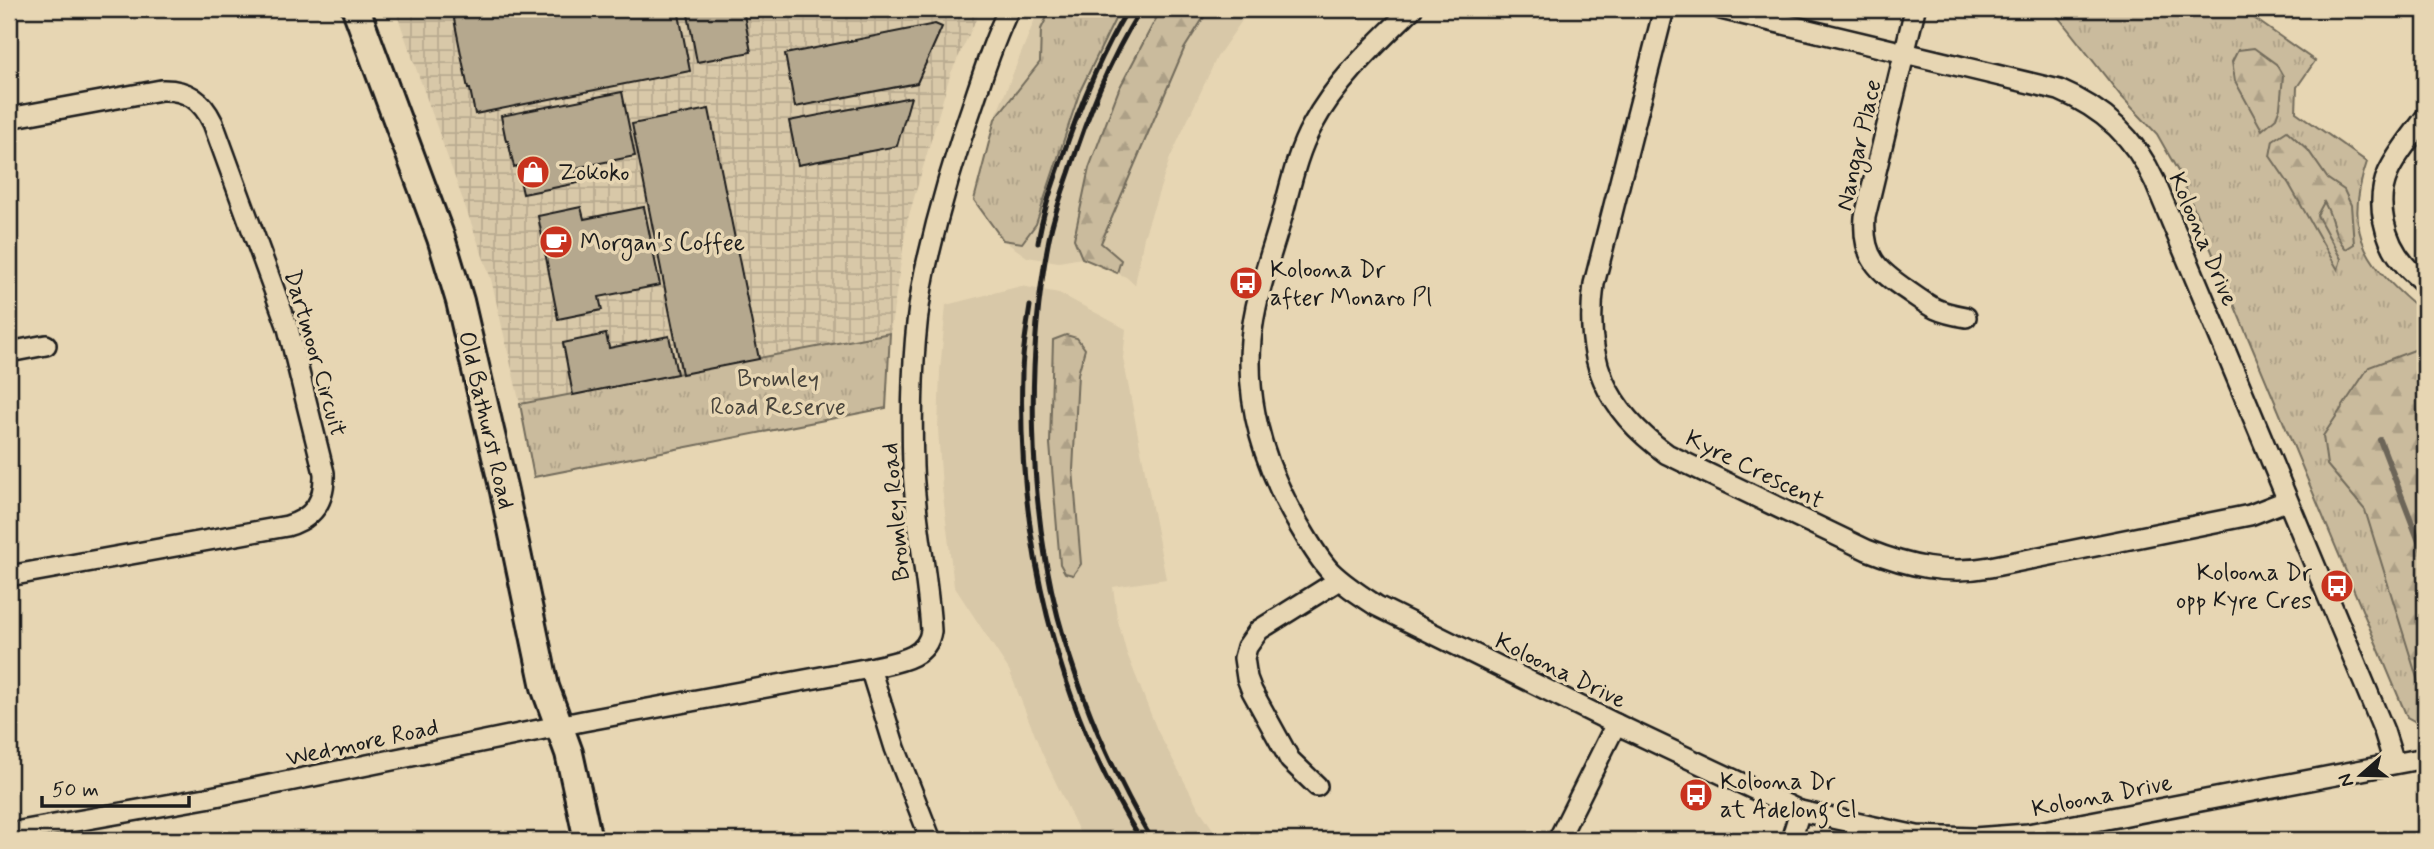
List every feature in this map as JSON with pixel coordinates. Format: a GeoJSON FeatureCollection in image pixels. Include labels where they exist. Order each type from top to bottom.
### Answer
{"type":"FeatureCollection","features":[{"type":"Feature","properties":{"kind":"main road","name":"Old Bathurst Road"},"geometry":{"type":"LineString","coordinates":[[356,9],[436,223],[453,277],[504,491],[545,687],[569,753],[588,840]]}},
{"type":"Feature","properties":{"kind":"street","name":"Bromley Road"},"geometry":{"type":"LineString","coordinates":[[559,726],[870,668],[917,655],[926,647],[931,624],[915,505],[913,466],[913,395],[921,300],[940,209],[968,118],[1000,26],[1009,9]]}},
{"type":"Feature","properties":{"kind":"street","name":"Koloona Drive"},"geometry":{"type":"LineString","coordinates":[[1412,9],[1343,81],[1310,128],[1259,295],[1251,341],[1253,407],[1260,439],[1272,472],[1287,505],[1314,551],[1339,580],[1377,606],[1800,811],[1917,836],[1974,838],[2015,835],[2425,758]]}},
{"type":"Feature","properties":{"kind":"street","name":"Kyre Crescent"},"geometry":{"type":"LineString","coordinates":[[1664,9],[1594,284],[1590,316],[1594,354],[1602,377],[1614,401],[1646,439],[1667,454],[1867,551],[1898,562],[1933,569],[1974,570],[1990,567],[2250,514],[2286,502]]}},
{"type":"Feature","properties":{"kind":"street","name":"Koloona Drive"},"geometry":{"type":"LineString","coordinates":[[1721,9],[2059,90],[2099,110],[2131,141],[2155,183],[2286,502],[2384,731],[2394,763]]}},
{"type":"Feature","properties":{"kind":"street","name":"Nangar Place"},"geometry":{"type":"LineString","coordinates":[[1914,9],[1865,217],[1865,241],[1872,260],[1885,275],[1935,310],[1966,317]]}},
{"type":"Feature","properties":{"kind":"street","name":"Dartmoor Circuit"},"geometry":{"type":"LineString","coordinates":[[9,118],[161,90],[186,92],[199,102],[213,123],[288,328],[324,473],[324,483],[320,504],[314,512],[288,526],[9,576]]}},
{"type":"Feature","properties":{"kind":"street"},"geometry":{"type":"LineString","coordinates":[[2425,118],[2389,171],[2382,198],[2389,239],[2405,266],[2425,284]]}},
{"type":"Feature","properties":{"kind":"street"},"geometry":{"type":"LineString","coordinates":[[9,352],[46,345]]}},
{"type":"Feature","properties":{"kind":"street"},"geometry":{"type":"LineString","coordinates":[[1317,786],[1290,760],[1252,691],[1244,658],[1247,647],[1259,630],[1339,580]]}},
{"type":"Feature","properties":{"kind":"street"},"geometry":{"type":"LineString","coordinates":[[870,668],[895,748],[931,840]]}},
{"type":"Feature","properties":{"kind":"street"},"geometry":{"type":"LineString","coordinates":[[1558,840],[1616,724]]}},
{"type":"Feature","properties":{"kind":"street","name":"Wedmore Road"},"geometry":{"type":"LineString","coordinates":[[9,833],[296,781],[559,726]]}},
{"type":"Feature","properties":{"kind":"street"},"geometry":{"type":"LineString","coordinates":[[1791,840],[1800,811]]}},
{"type":"Feature","properties":{"kind":"shaded area"},"geometry":{"type":"Polygon","coordinates":[[[395,9],[981,9],[950,75],[907,222],[890,333],[520,404],[491,279],[395,9]]]}},
{"type":"Feature","properties":{"kind":"shaded area"},"geometry":{"type":"Polygon","coordinates":[[[1039,9],[1250,9],[1217,57],[1170,158],[1144,237],[1135,285],[1126,277],[1082,258],[1059,262],[1027,257],[1003,240],[974,200],[995,118],[1039,9]]]}},
{"type":"Feature","properties":{"kind":"shaded area"},"geometry":{"type":"Polygon","coordinates":[[[1021,286],[1059,293],[1126,329],[1123,358],[1166,579],[1113,587],[1117,617],[1126,651],[1157,730],[1198,807],[1220,840],[1083,840],[1042,753],[1009,670],[954,586],[938,429],[946,305],[1021,286]]]}},
{"type":"Feature","properties":{"kind":"green space"},"geometry":{"type":"Polygon","coordinates":[[[1051,9],[1120,9],[1080,91],[1036,224],[1022,243],[1003,240],[974,200],[995,119],[1040,62],[1041,29],[1051,9]]]}},
{"type":"Feature","properties":{"kind":"green space"},"geometry":{"type":"Polygon","coordinates":[[[1161,9],[1209,9],[1184,49],[1101,243],[1121,260],[1117,273],[1082,258],[1074,239],[1089,168],[1119,89],[1161,9]]]}},
{"type":"Feature","properties":{"kind":"green space"},"geometry":{"type":"Polygon","coordinates":[[[2052,9],[2241,9],[2315,61],[2297,87],[2296,112],[2367,162],[2357,211],[2359,231],[2376,265],[2389,281],[2425,314],[2425,727],[2407,717],[2179,173],[2157,134],[2121,96],[2052,9]]]}},
{"type":"Feature","properties":{"kind":"green space"},"geometry":{"type":"Polygon","coordinates":[[[2254,48],[2276,64],[2283,76],[2280,107],[2276,118],[2262,130],[2235,81],[2232,62],[2238,50],[2254,48]]]}},
{"type":"Feature","properties":{"kind":"green space"},"geometry":{"type":"Polygon","coordinates":[[[2287,131],[2308,150],[2328,179],[2344,190],[2351,205],[2354,244],[2346,249],[2338,237],[2324,202],[2317,215],[2341,259],[2338,270],[2270,156],[2273,140],[2287,131]]]}},
{"type":"Feature","properties":{"kind":"green space","name":"Bromley Road Reserve"},"geometry":{"type":"Polygon","coordinates":[[[890,333],[886,408],[534,477],[520,404],[890,333]]]}},
{"type":"Feature","properties":{"kind":"green space"},"geometry":{"type":"Polygon","coordinates":[[[1066,335],[1077,338],[1085,349],[1078,374],[1073,470],[1081,564],[1073,575],[1065,573],[1060,564],[1050,444],[1053,340],[1066,335]]]}},
{"type":"Feature","properties":{"kind":"green space"},"geometry":{"type":"Polygon","coordinates":[[[2425,346],[2425,696],[2422,694],[2365,510],[2327,465],[2323,436],[2369,367],[2425,346]]]}},
{"type":"Feature","properties":{"kind":"building"},"geometry":{"type":"Polygon","coordinates":[[[452,9],[678,9],[690,71],[475,114],[452,9]]]}},
{"type":"Feature","properties":{"kind":"building"},"geometry":{"type":"Polygon","coordinates":[[[687,9],[743,9],[751,52],[697,62],[687,9]]]}},
{"type":"Feature","properties":{"kind":"building"},"geometry":{"type":"Polygon","coordinates":[[[935,24],[942,27],[917,83],[795,107],[785,54],[935,24]]]}},
{"type":"Feature","properties":{"kind":"building"},"geometry":{"type":"Polygon","coordinates":[[[622,92],[635,156],[575,168],[578,183],[523,194],[501,116],[622,92]]]}},
{"type":"Feature","properties":{"kind":"building"},"geometry":{"type":"Polygon","coordinates":[[[911,97],[897,146],[798,165],[789,121],[911,97]]]}},
{"type":"Feature","properties":{"kind":"building"},"geometry":{"type":"Polygon","coordinates":[[[709,109],[759,359],[682,374],[632,124],[709,109]]]}},
{"type":"Feature","properties":{"kind":"building"},"geometry":{"type":"Polygon","coordinates":[[[581,207],[584,219],[644,207],[660,285],[599,297],[602,310],[558,319],[538,216],[581,207]]]}},
{"type":"Feature","properties":{"kind":"building"},"geometry":{"type":"Polygon","coordinates":[[[606,334],[609,348],[669,336],[677,374],[573,395],[563,343],[606,334]]]}},
{"type":"Feature","properties":{"kind":"waterway"},"geometry":{"type":"LineString","coordinates":[[2380,440],[2425,557]]}},
{"type":"Feature","properties":{"kind":"railway"},"geometry":{"type":"LineString","coordinates":[[1038,243],[1048,201],[1075,122],[1090,83],[1128,9]]}},
{"type":"Feature","properties":{"kind":"railway"},"geometry":{"type":"LineString","coordinates":[[1141,9],[1091,109],[1052,226],[1036,335],[1034,431],[1041,527],[1048,573],[1066,646],[1098,732],[1123,787],[1152,840]]}},
{"type":"Feature","properties":{"kind":"railway"},"geometry":{"type":"LineString","coordinates":[[1030,306],[1022,366],[1022,435],[1026,495],[1047,616],[1064,675],[1085,732],[1111,787],[1141,840]]}},
{"type":"Feature","properties":{"kind":"place","name":"Zokoko"},"geometry":{"type":"Point","coordinates":[533,172]}},
{"type":"Feature","properties":{"kind":"place","name":"Morgan's Coffee"},"geometry":{"type":"Point","coordinates":[556,242]}},
{"type":"Feature","properties":{"kind":"place","name":"Koloona Dr after Monaro Pl"},"geometry":{"type":"Point","coordinates":[1246,283]}},
{"type":"Feature","properties":{"kind":"place","name":"Koloona Dr opp Kyre Cres"},"geometry":{"type":"Point","coordinates":[2337,586]}},
{"type":"Feature","properties":{"kind":"place","name":"Koloona Dr at Adelong Cl"},"geometry":{"type":"Point","coordinates":[1696,795]}}]}
